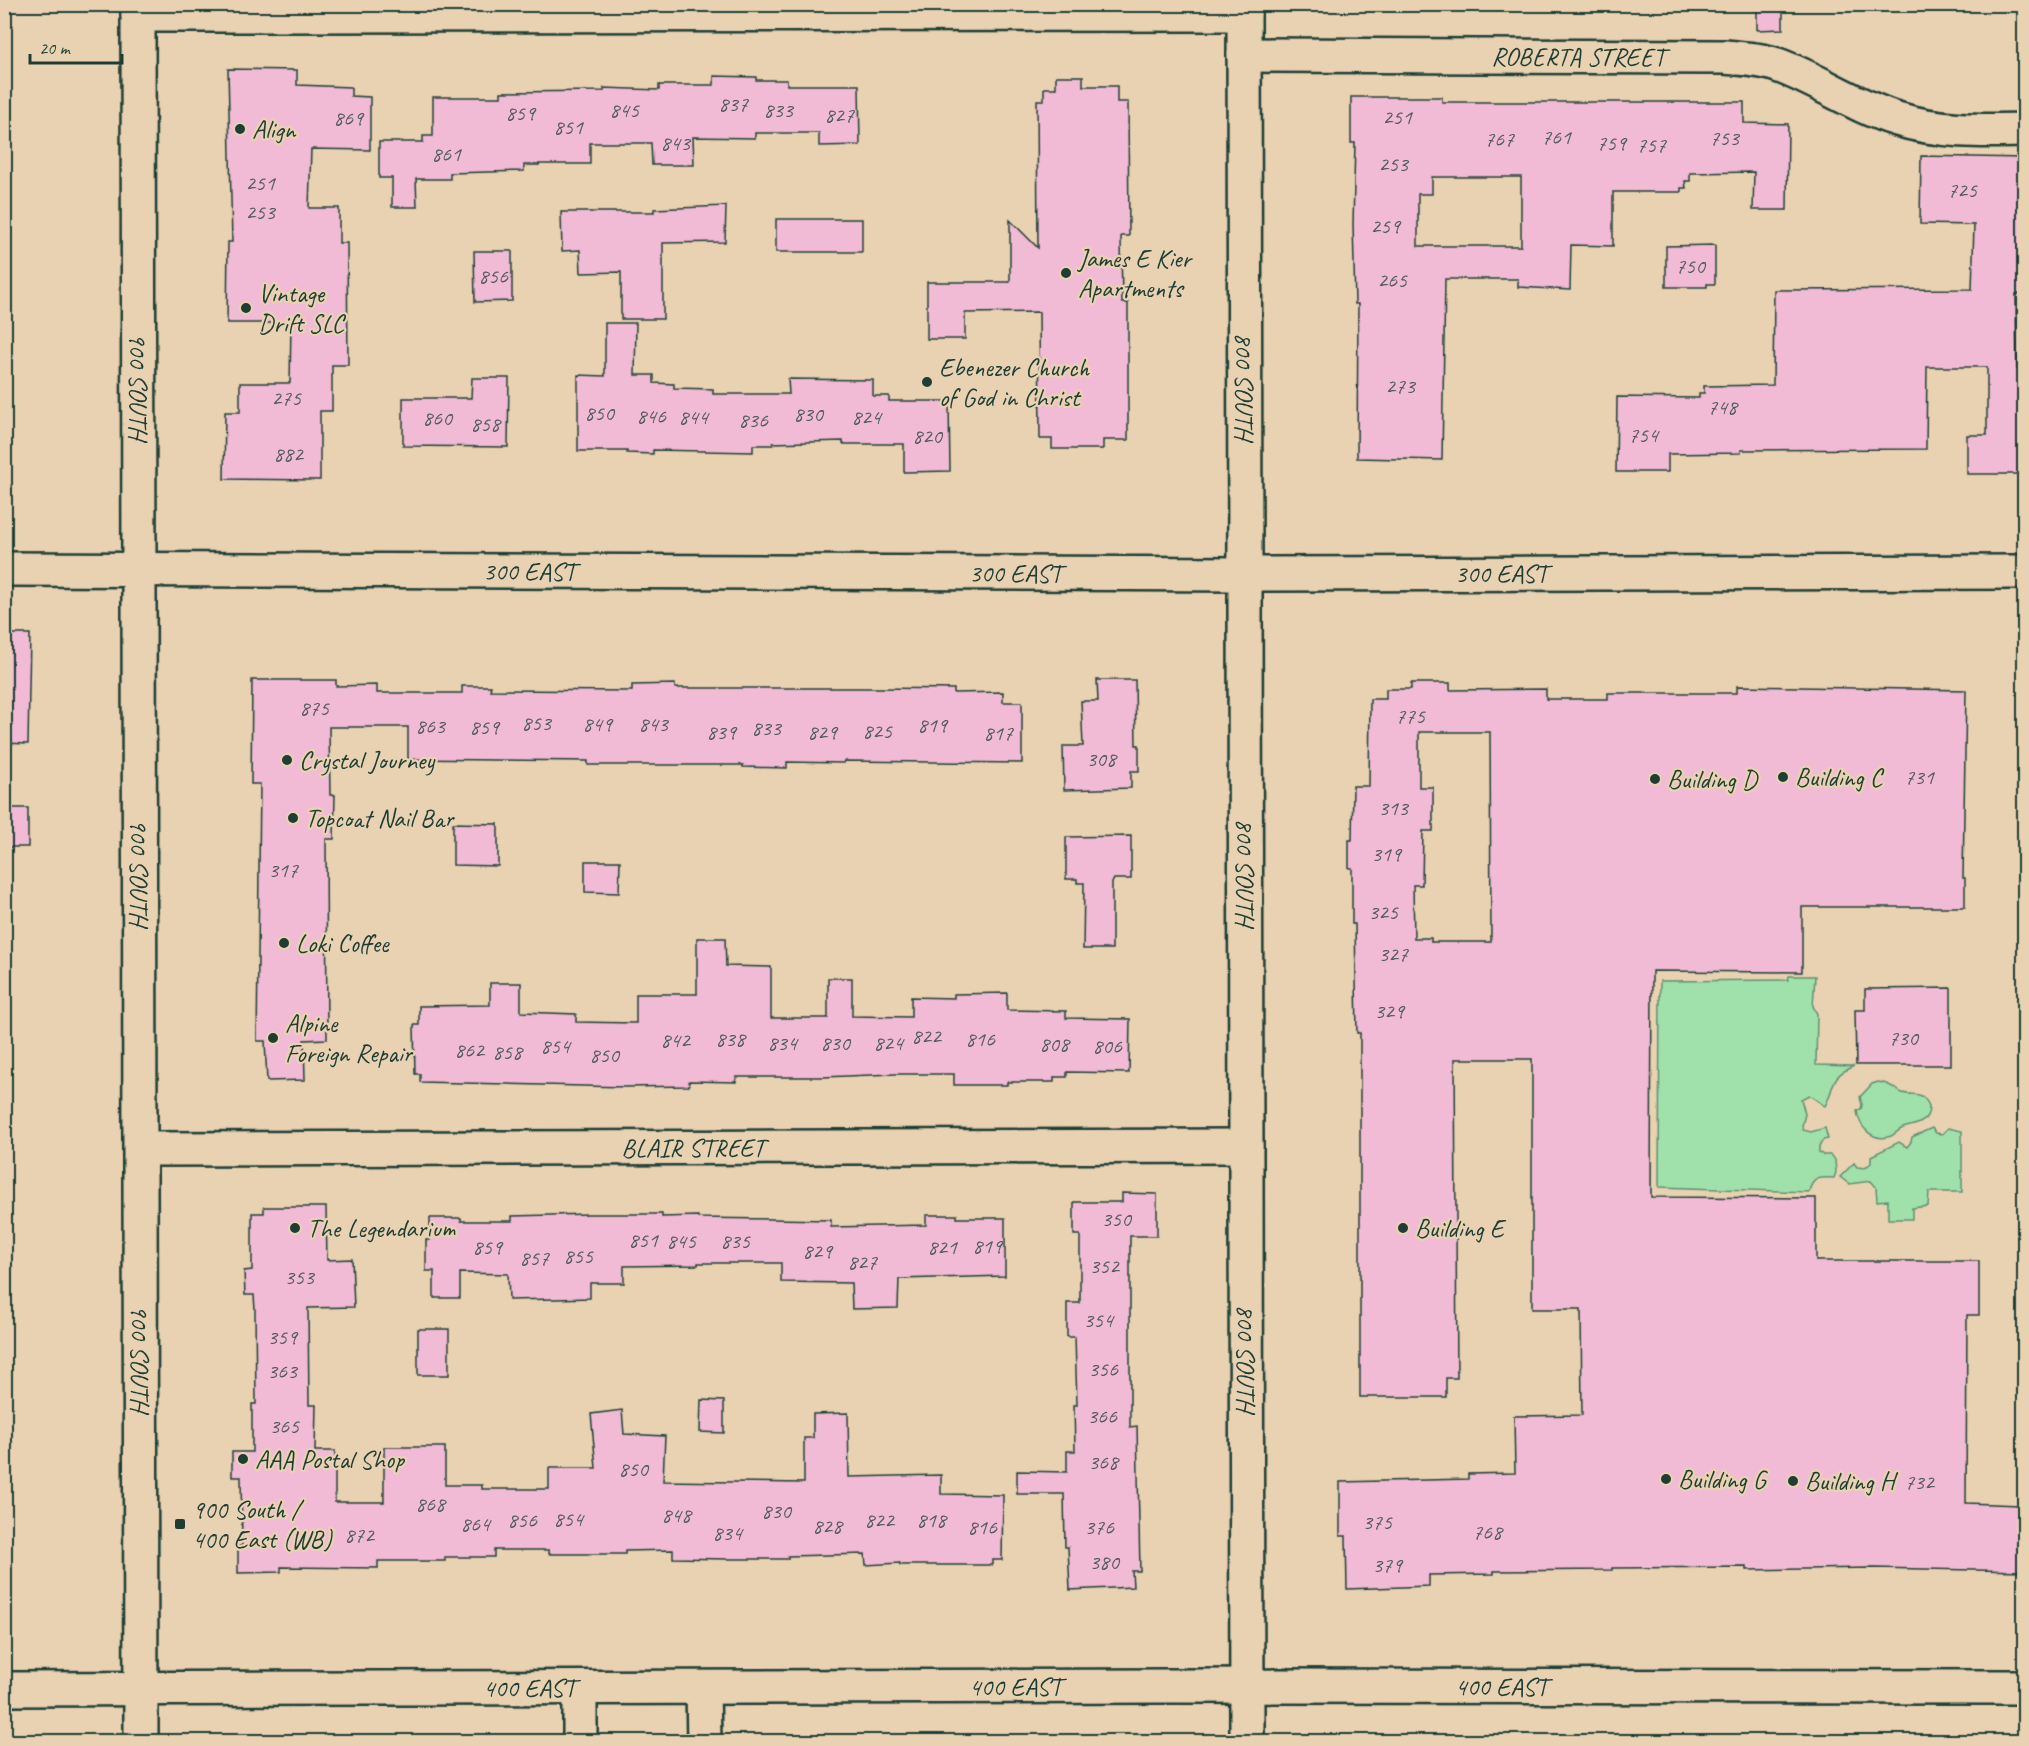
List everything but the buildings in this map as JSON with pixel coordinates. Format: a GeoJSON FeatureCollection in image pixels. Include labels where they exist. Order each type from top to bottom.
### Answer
{"type":"FeatureCollection","features":[{"type":"Feature","properties":{"kind":"street"},"geometry":{"type":"LineString","coordinates":[[138,10],[1244,9]]}},
{"type":"Feature","properties":{"kind":"street","name":"800 SOUTH"},"geometry":{"type":"LineString","coordinates":[[1244,9],[1247,1742]]}},
{"type":"Feature","properties":{"kind":"street","name":"900 SOUTH"},"geometry":{"type":"LineString","coordinates":[[138,10],[141,570],[141,1742]]}},
{"type":"Feature","properties":{"kind":"street","name":"ROBERTA STREET"},"geometry":{"type":"LineString","coordinates":[[1244,55],[1725,57],[1779,66],[1870,109],[1899,120],[1955,130],[2025,130]]}},
{"type":"Feature","properties":{"kind":"street","name":"300 EAST"},"geometry":{"type":"LineString","coordinates":[[4,569],[1245,574],[2025,572]]}},
{"type":"Feature","properties":{"kind":"street","name":"BLAIR STREET"},"geometry":{"type":"LineString","coordinates":[[141,1149],[1246,1146]]}},
{"type":"Feature","properties":{"kind":"street","name":"400 EAST"},"geometry":{"type":"LineString","coordinates":[[4,1689],[2025,1687]]}},
{"type":"Feature","properties":{"kind":"street"},"geometry":{"type":"LineString","coordinates":[[580,1688],[580,1742]]}},
{"type":"Feature","properties":{"kind":"street"},"geometry":{"type":"LineString","coordinates":[[703,1688],[704,1742]]}},
{"type":"Feature","properties":{"kind":"green space"},"geometry":{"type":"Polygon","coordinates":[[[1789,976],[1815,976],[1813,1006],[1817,1014],[1816,1065],[1854,1066],[1836,1078],[1825,1106],[1809,1095],[1801,1099],[1805,1114],[1803,1130],[1811,1132],[1825,1128],[1828,1139],[1823,1140],[1819,1146],[1819,1152],[1823,1155],[1830,1155],[1835,1160],[1834,1178],[1817,1179],[1812,1183],[1809,1192],[1659,1187],[1660,981],[1788,980],[1789,976]]]}},
{"type":"Feature","properties":{"kind":"green space"},"geometry":{"type":"Polygon","coordinates":[[[1878,1082],[1887,1084],[1905,1094],[1916,1094],[1923,1097],[1929,1106],[1924,1120],[1884,1138],[1868,1132],[1861,1123],[1857,1111],[1862,1105],[1860,1097],[1872,1084],[1878,1082]]]}},
{"type":"Feature","properties":{"kind":"green space"},"geometry":{"type":"Polygon","coordinates":[[[1932,1128],[1936,1133],[1942,1134],[1948,1128],[1962,1131],[1962,1192],[1929,1192],[1928,1206],[1912,1208],[1912,1219],[1888,1219],[1888,1200],[1877,1201],[1876,1187],[1871,1181],[1849,1184],[1840,1177],[1854,1163],[1857,1167],[1865,1168],[1871,1163],[1871,1156],[1899,1142],[1907,1147],[1912,1137],[1932,1128]]]}},
{"type":"Feature","properties":{"kind":"place","name":"Align"},"geometry":{"type":"Point","coordinates":[240,129]}},
{"type":"Feature","properties":{"kind":"place","name":"James E Kier Apartments"},"geometry":{"type":"Point","coordinates":[1066,273]}},
{"type":"Feature","properties":{"kind":"place","name":"Vintage Drift SLC"},"geometry":{"type":"Point","coordinates":[246,308]}},
{"type":"Feature","properties":{"kind":"place","name":"Ebenezer Church of God in Christ"},"geometry":{"type":"Point","coordinates":[927,382]}},
{"type":"Feature","properties":{"kind":"place","name":"Crystal Journey"},"geometry":{"type":"Point","coordinates":[287,760]}},
{"type":"Feature","properties":{"kind":"place","name":"Building C"},"geometry":{"type":"Point","coordinates":[1783,777]}},
{"type":"Feature","properties":{"kind":"place","name":"Building D"},"geometry":{"type":"Point","coordinates":[1655,779]}},
{"type":"Feature","properties":{"kind":"place","name":"Topcoat Nail Bar"},"geometry":{"type":"Point","coordinates":[293,818]}},
{"type":"Feature","properties":{"kind":"place","name":"Loki Coffee"},"geometry":{"type":"Point","coordinates":[284,943]}},
{"type":"Feature","properties":{"kind":"place","name":"Alpine Foreign Repair"},"geometry":{"type":"Point","coordinates":[273,1038]}},
{"type":"Feature","properties":{"kind":"place","name":"The Legendarium"},"geometry":{"type":"Point","coordinates":[295,1228]}},
{"type":"Feature","properties":{"kind":"place","name":"Building E"},"geometry":{"type":"Point","coordinates":[1403,1228]}},
{"type":"Feature","properties":{"kind":"place","name":"AAA Postal Shop"},"geometry":{"type":"Point","coordinates":[243,1459]}},
{"type":"Feature","properties":{"kind":"place","name":"Building G"},"geometry":{"type":"Point","coordinates":[1666,1479]}},
{"type":"Feature","properties":{"kind":"place","name":"Building H"},"geometry":{"type":"Point","coordinates":[1793,1481]}},
{"type":"Feature","properties":{"kind":"place","name":"900 South / 400 East (WB)"},"geometry":{"type":"Point","coordinates":[180,1524]}}]}
